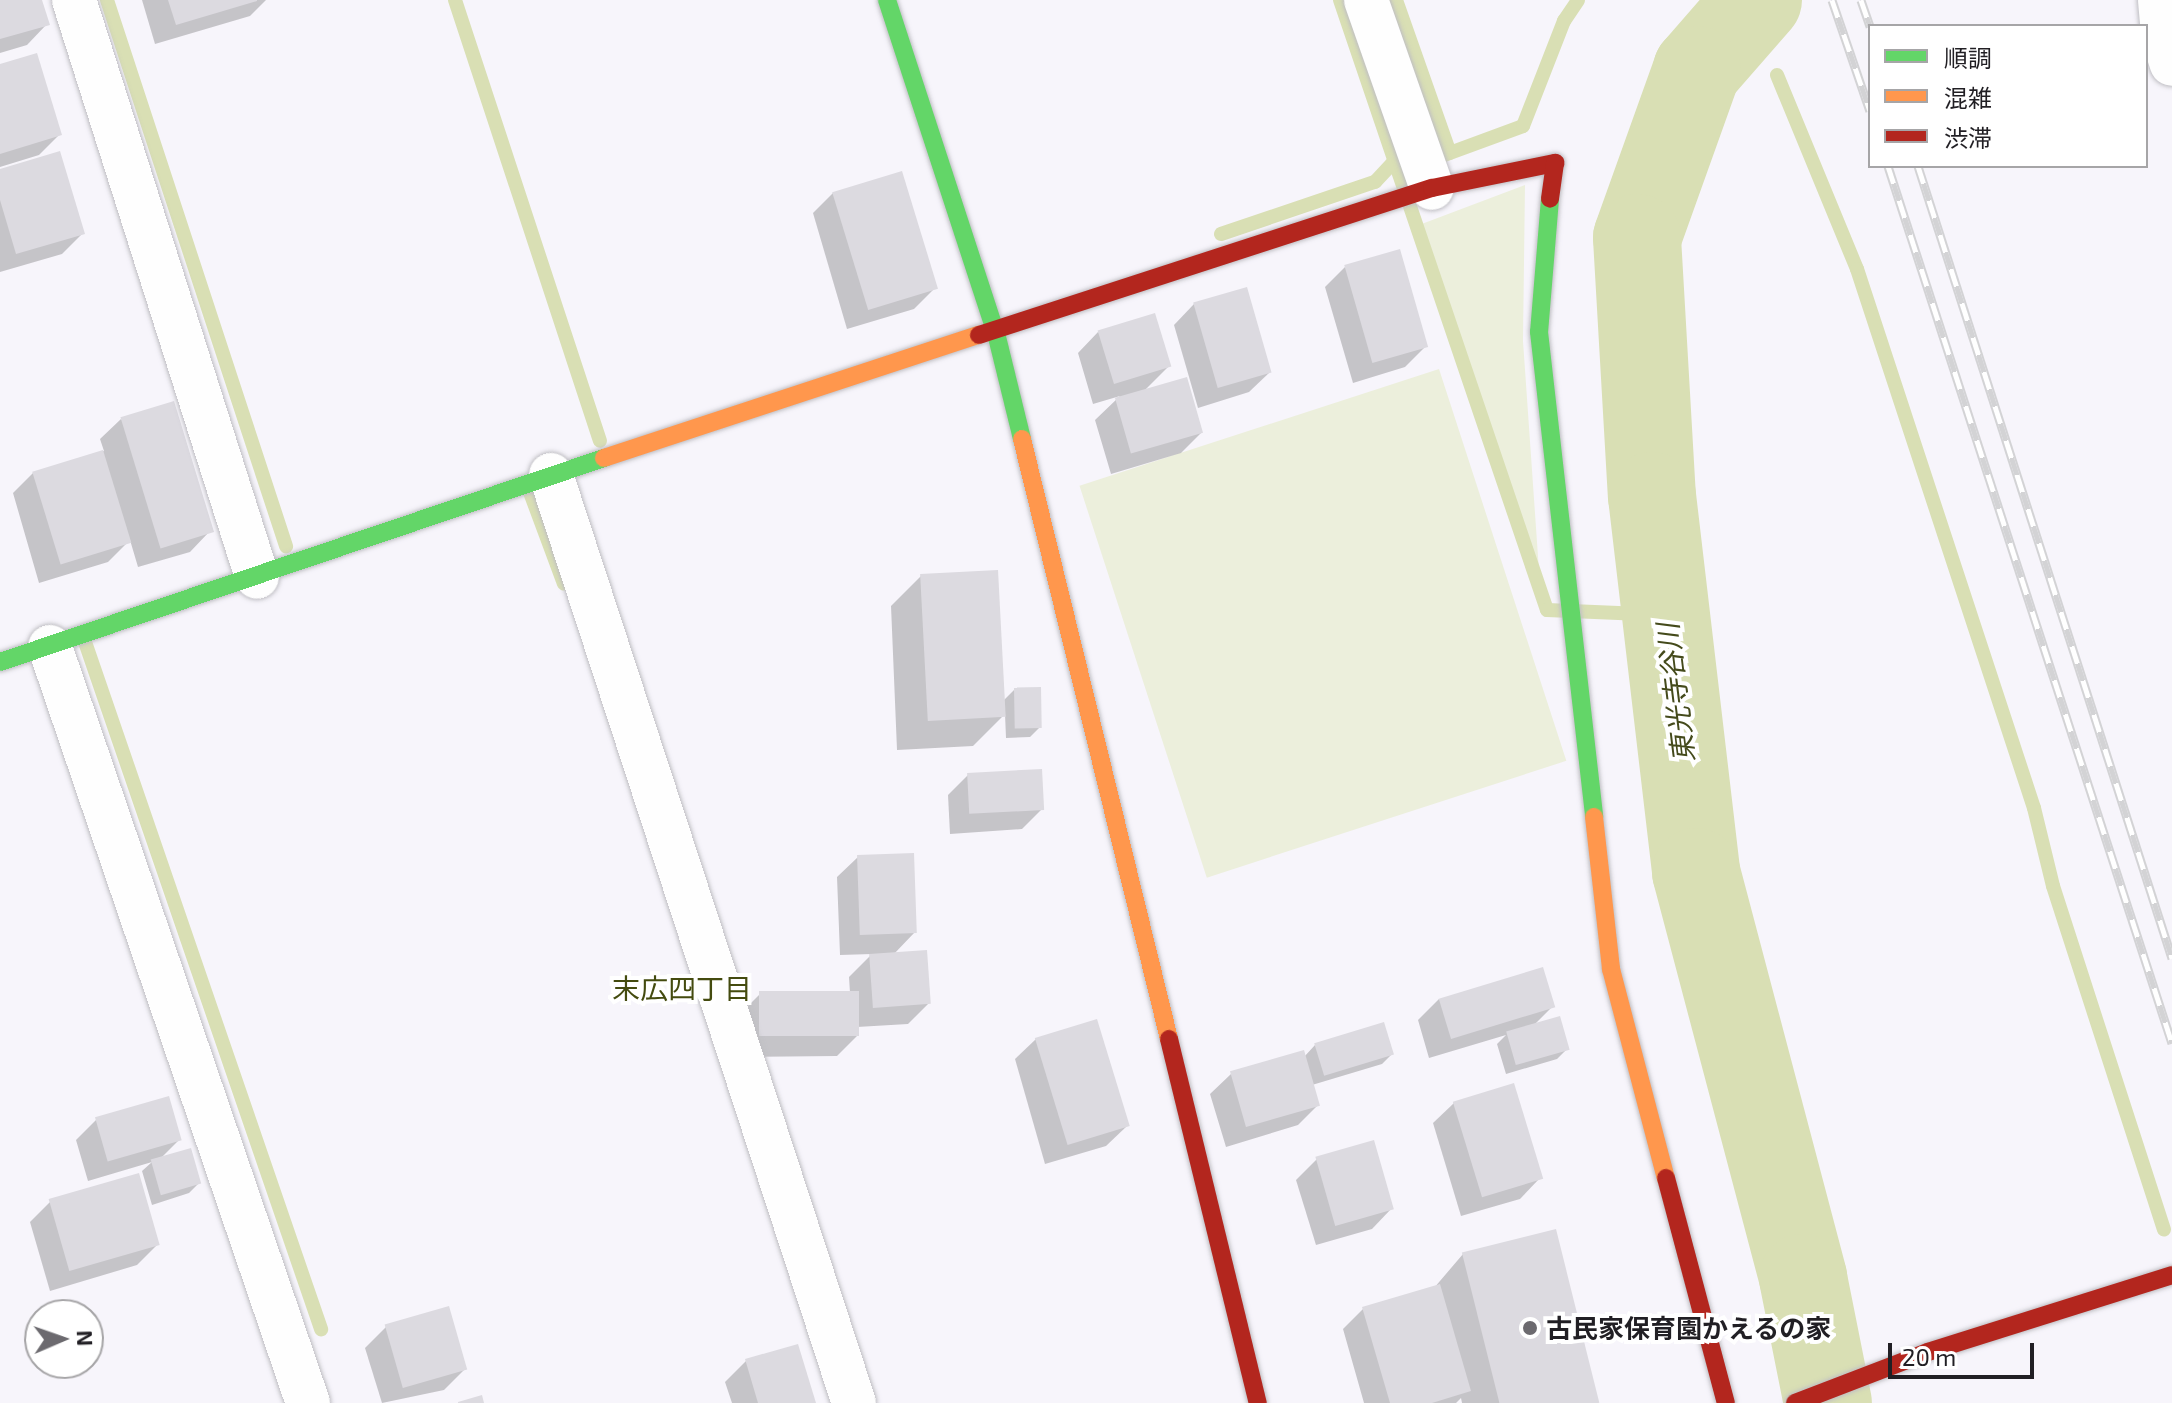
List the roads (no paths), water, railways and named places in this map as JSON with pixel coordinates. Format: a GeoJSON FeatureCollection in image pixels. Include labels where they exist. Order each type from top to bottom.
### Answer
{"type":"FeatureCollection","features":[{"type":"Feature","properties":{"kind":"street"},"geometry":{"type":"LineString","coordinates":[[74,0],[257,577]]}},
{"type":"Feature","properties":{"kind":"street"},"geometry":{"type":"LineString","coordinates":[[887,0],[996,333],[1258,1403]]}},
{"type":"Feature","properties":{"kind":"street"},"geometry":{"type":"LineString","coordinates":[[1366,0],[1432,188]]}},
{"type":"Feature","properties":{"kind":"street"},"geometry":{"type":"LineString","coordinates":[[2160,0],[2163,37],[2172,64]]}},
{"type":"Feature","properties":{"kind":"street"},"geometry":{"type":"LineString","coordinates":[[0,662],[551,475],[996,333],[1432,188],[1555,163],[1542,250],[1539,332],[1611,969],[1726,1403]]}},
{"type":"Feature","properties":{"kind":"street"},"geometry":{"type":"LineString","coordinates":[[551,475],[854,1403]]}},
{"type":"Feature","properties":{"kind":"street"},"geometry":{"type":"LineString","coordinates":[[50,647],[308,1403]]}},
{"type":"Feature","properties":{"kind":"street"},"geometry":{"type":"LineString","coordinates":[[1795,1403],[1928,1352],[2172,1275]]}},
{"type":"Feature","properties":{"kind":"waterway"},"geometry":{"type":"LineString","coordinates":[[107,0],[286,546]]}},
{"type":"Feature","properties":{"kind":"waterway"},"geometry":{"type":"LineString","coordinates":[[455,0],[600,441]]}},
{"type":"Feature","properties":{"kind":"waterway"},"geometry":{"type":"LineString","coordinates":[[1340,0],[1547,610],[1666,615]]}},
{"type":"Feature","properties":{"kind":"waterway"},"geometry":{"type":"LineString","coordinates":[[1396,0],[1450,153]]}},
{"type":"Feature","properties":{"kind":"waterway"},"geometry":{"type":"LineString","coordinates":[[1428,161],[1523,126],[1564,21],[1578,0]]}},
{"type":"Feature","properties":{"kind":"waterway","name":"東光寺谷川"},"geometry":{"type":"LineString","coordinates":[[1758,0],[1697,70],[1637,238],[1652,496],[1696,872],[1803,1278],[1828,1403]]}},
{"type":"Feature","properties":{"kind":"waterway"},"geometry":{"type":"LineString","coordinates":[[1777,75],[1857,269],[2034,808],[2053,886],[2164,1229]]}},
{"type":"Feature","properties":{"kind":"waterway"},"geometry":{"type":"LineString","coordinates":[[1221,234],[1375,182],[1397,158]]}},
{"type":"Feature","properties":{"kind":"waterway"},"geometry":{"type":"LineString","coordinates":[[528,487],[564,584]]}},
{"type":"Feature","properties":{"kind":"waterway"},"geometry":{"type":"LineString","coordinates":[[84,639],[321,1329]]}},
{"type":"Feature","properties":{"kind":"railway"},"geometry":{"type":"LineString","coordinates":[[1832,0],[1868,105]]}},
{"type":"Feature","properties":{"kind":"railway"},"geometry":{"type":"LineString","coordinates":[[1861,0],[1869,24]]}},
{"type":"Feature","properties":{"kind":"railway"},"geometry":{"type":"LineString","coordinates":[[1889,168],[2172,1043]]}},
{"type":"Feature","properties":{"kind":"railway"},"geometry":{"type":"LineString","coordinates":[[1919,168],[2172,958]]}},
{"type":"Feature","properties":{"kind":"place","name":"古民家保育園かえるの家"},"geometry":{"type":"Point","coordinates":[1530,1328]}},
{"type":"Feature","properties":{"kind":"district","name":"末広四丁目"},"geometry":{"type":"Point","coordinates":[682,988]}}]}
